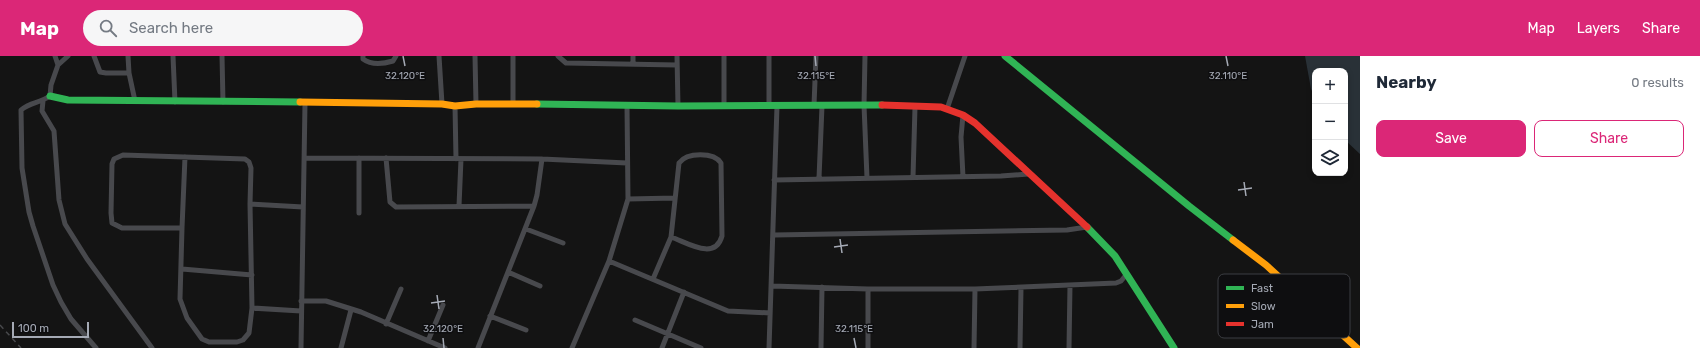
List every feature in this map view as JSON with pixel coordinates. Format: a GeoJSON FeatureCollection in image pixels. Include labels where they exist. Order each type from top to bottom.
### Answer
{"type":"FeatureCollection","features":[{"type":"Feature","properties":{"kind":"street"},"geometry":{"type":"LineString","coordinates":[[55,56],[58,65]]}},
{"type":"Feature","properties":{"kind":"street"},"geometry":{"type":"LineString","coordinates":[[50,96],[51,85],[58,65],[68,56]]}},
{"type":"Feature","properties":{"kind":"street"},"geometry":{"type":"LineString","coordinates":[[94,56],[100,72],[106,74],[130,73]]}},
{"type":"Feature","properties":{"kind":"street"},"geometry":{"type":"LineString","coordinates":[[128,56],[135,101]]}},
{"type":"Feature","properties":{"kind":"street"},"geometry":{"type":"LineString","coordinates":[[173,56],[175,102]]}},
{"type":"Feature","properties":{"kind":"street"},"geometry":{"type":"LineString","coordinates":[[222,56],[223,102]]}},
{"type":"Feature","properties":{"kind":"street"},"geometry":{"type":"LineString","coordinates":[[362,56],[363,59],[368,62],[386,64],[393,61],[396,56]]}},
{"type":"Feature","properties":{"kind":"street"},"geometry":{"type":"LineString","coordinates":[[439,56],[442,104]]}},
{"type":"Feature","properties":{"kind":"street"},"geometry":{"type":"LineString","coordinates":[[475,56],[476,104]]}},
{"type":"Feature","properties":{"kind":"street"},"geometry":{"type":"LineString","coordinates":[[513,56],[513,104]]}},
{"type":"Feature","properties":{"kind":"street"},"geometry":{"type":"LineString","coordinates":[[558,56],[566,63],[633,63],[677,65]]}},
{"type":"Feature","properties":{"kind":"street"},"geometry":{"type":"LineString","coordinates":[[633,56],[633,63]]}},
{"type":"Feature","properties":{"kind":"street"},"geometry":{"type":"LineString","coordinates":[[677,56],[678,106]]}},
{"type":"Feature","properties":{"kind":"street"},"geometry":{"type":"LineString","coordinates":[[724,56],[724,106]]}},
{"type":"Feature","properties":{"kind":"street"},"geometry":{"type":"LineString","coordinates":[[768,106],[769,56]]}},
{"type":"Feature","properties":{"kind":"street"},"geometry":{"type":"LineString","coordinates":[[814,105],[816,56]]}},
{"type":"Feature","properties":{"kind":"street"},"geometry":{"type":"LineString","coordinates":[[865,56],[864,105],[867,178]]}},
{"type":"Feature","properties":{"kind":"street"},"geometry":{"type":"LineString","coordinates":[[947,109],[965,56]]}},
{"type":"Feature","properties":{"kind":"street"},"geometry":{"type":"LineString","coordinates":[[1005,56],[1189,206],[1266,264],[1277,274]]}},
{"type":"Feature","properties":{"kind":"street"},"geometry":{"type":"LineString","coordinates":[[96,348],[71,319],[61,302],[53,285],[29,212],[22,168],[21,110],[32,102],[43,101],[50,96],[68,100],[175,102],[442,104],[455,106],[476,104],[627,106],[864,105],[947,109],[963,115],[975,123],[1028,174],[1058,199],[1115,256],[1174,348]]}},
{"type":"Feature","properties":{"kind":"street"},"geometry":{"type":"LineString","coordinates":[[43,101],[42,111],[54,132],[59,200],[65,224],[87,259],[152,348]]}},
{"type":"Feature","properties":{"kind":"street"},"geometry":{"type":"LineString","coordinates":[[301,348],[305,103]]}},
{"type":"Feature","properties":{"kind":"street"},"geometry":{"type":"LineString","coordinates":[[455,106],[459,206]]}},
{"type":"Feature","properties":{"kind":"street"},"geometry":{"type":"LineString","coordinates":[[580,348],[573,346],[609,261],[628,199],[627,106]]}},
{"type":"Feature","properties":{"kind":"street"},"geometry":{"type":"LineString","coordinates":[[769,348],[774,235],[774,180],[777,106]]}},
{"type":"Feature","properties":{"kind":"street"},"geometry":{"type":"LineString","coordinates":[[819,178],[822,106]]}},
{"type":"Feature","properties":{"kind":"street"},"geometry":{"type":"LineString","coordinates":[[913,177],[915,107]]}},
{"type":"Feature","properties":{"kind":"street"},"geometry":{"type":"LineString","coordinates":[[963,115],[961,137],[963,177]]}},
{"type":"Feature","properties":{"kind":"street"},"geometry":{"type":"LineString","coordinates":[[182,228],[122,228],[112,223],[112,164],[114,159],[123,155],[245,158],[249,162],[251,168],[250,204],[252,308],[249,333],[243,340],[237,342],[209,342],[202,339],[183,310],[180,298],[185,157]]}},
{"type":"Feature","properties":{"kind":"street"},"geometry":{"type":"LineString","coordinates":[[653,280],[671,237],[674,198],[679,163],[682,159],[688,156],[714,157],[718,159],[721,163],[722,236],[720,244],[714,249],[706,250],[671,237]]}},
{"type":"Feature","properties":{"kind":"street"},"geometry":{"type":"LineString","coordinates":[[304,158],[542,159],[627,163]]}},
{"type":"Feature","properties":{"kind":"street"},"geometry":{"type":"LineString","coordinates":[[359,158],[359,213]]}},
{"type":"Feature","properties":{"kind":"street"},"geometry":{"type":"LineString","coordinates":[[386,158],[390,202],[396,206],[534,206]]}},
{"type":"Feature","properties":{"kind":"street"},"geometry":{"type":"LineString","coordinates":[[478,348],[534,206],[542,159]]}},
{"type":"Feature","properties":{"kind":"street"},"geometry":{"type":"LineString","coordinates":[[774,180],[819,178],[963,177],[1028,174]]}},
{"type":"Feature","properties":{"kind":"street"},"geometry":{"type":"LineString","coordinates":[[628,199],[674,198]]}},
{"type":"Feature","properties":{"kind":"street"},"geometry":{"type":"LineString","coordinates":[[250,204],[303,207]]}},
{"type":"Feature","properties":{"kind":"street"},"geometry":{"type":"LineString","coordinates":[[774,235],[1067,230],[1087,227]]}},
{"type":"Feature","properties":{"kind":"street"},"geometry":{"type":"LineString","coordinates":[[526,229],[563,243]]}},
{"type":"Feature","properties":{"kind":"street"},"geometry":{"type":"LineString","coordinates":[[609,261],[728,311],[770,313]]}},
{"type":"Feature","properties":{"kind":"street"},"geometry":{"type":"LineString","coordinates":[[182,269],[252,276]]}},
{"type":"Feature","properties":{"kind":"street"},"geometry":{"type":"LineString","coordinates":[[508,272],[540,286]]}},
{"type":"Feature","properties":{"kind":"street"},"geometry":{"type":"LineString","coordinates":[[772,286],[868,289],[1021,288],[1116,282],[1121,281],[1126,275]]}},
{"type":"Feature","properties":{"kind":"street"},"geometry":{"type":"LineString","coordinates":[[1069,348],[1070,285]]}},
{"type":"Feature","properties":{"kind":"street"},"geometry":{"type":"LineString","coordinates":[[821,348],[822,287]]}},
{"type":"Feature","properties":{"kind":"street"},"geometry":{"type":"LineString","coordinates":[[1020,348],[1021,288]]}},
{"type":"Feature","properties":{"kind":"street"},"geometry":{"type":"LineString","coordinates":[[386,324],[401,289]]}},
{"type":"Feature","properties":{"kind":"street"},"geometry":{"type":"LineString","coordinates":[[868,289],[868,348]]}},
{"type":"Feature","properties":{"kind":"street"},"geometry":{"type":"LineString","coordinates":[[974,348],[975,289]]}},
{"type":"Feature","properties":{"kind":"street"},"geometry":{"type":"LineString","coordinates":[[662,348],[684,292]]}},
{"type":"Feature","properties":{"kind":"street"},"geometry":{"type":"LineString","coordinates":[[301,301],[326,301],[445,348]]}},
{"type":"Feature","properties":{"kind":"street"},"geometry":{"type":"LineString","coordinates":[[428,341],[443,305]]}},
{"type":"Feature","properties":{"kind":"street"},"geometry":{"type":"LineString","coordinates":[[252,308],[301,312]]}},
{"type":"Feature","properties":{"kind":"street"},"geometry":{"type":"LineString","coordinates":[[341,348],[351,310]]}},
{"type":"Feature","properties":{"kind":"street"},"geometry":{"type":"LineString","coordinates":[[490,316],[526,330]]}},
{"type":"Feature","properties":{"kind":"street"},"geometry":{"type":"LineString","coordinates":[[634,320],[701,348]]}},
{"type":"Feature","properties":{"kind":"street"},"geometry":{"type":"LineString","coordinates":[[1346,338],[1357,348]]}},
{"type":"Feature","properties":{"kind":"shaded area"},"geometry":{"type":"Polygon","coordinates":[[[1305,56],[1360,56],[1360,154],[1348,143],[1348,68],[1312,68],[1312,91],[1305,56]]]}},
{"type":"Feature","properties":{"kind":"railway"},"geometry":{"type":"LineString","coordinates":[[0,325],[21,348]]}},
{"type":"Feature","properties":{"kind":"traffic: fast"},"geometry":{"type":"LineString","coordinates":[[1005,56],[1233,240]]}},
{"type":"Feature","properties":{"kind":"traffic: fast"},"geometry":{"type":"LineString","coordinates":[[50,96],[68,100],[300,102]]}},
{"type":"Feature","properties":{"kind":"traffic: fast"},"geometry":{"type":"LineString","coordinates":[[537,104],[678,106],[882,105]]}},
{"type":"Feature","properties":{"kind":"traffic: fast"},"geometry":{"type":"LineString","coordinates":[[1087,227],[1115,256],[1174,348]]}},
{"type":"Feature","properties":{"kind":"traffic: slow"},"geometry":{"type":"LineString","coordinates":[[300,102],[442,104],[455,106],[476,104],[537,104]]}},
{"type":"Feature","properties":{"kind":"traffic: slow"},"geometry":{"type":"LineString","coordinates":[[1233,240],[1276,274]]}},
{"type":"Feature","properties":{"kind":"traffic: slow"},"geometry":{"type":"LineString","coordinates":[[1346,338],[1357,348]]}},
{"type":"Feature","properties":{"kind":"traffic: jam"},"geometry":{"type":"LineString","coordinates":[[882,105],[941,107],[963,115],[975,123],[1087,227]]}}]}
